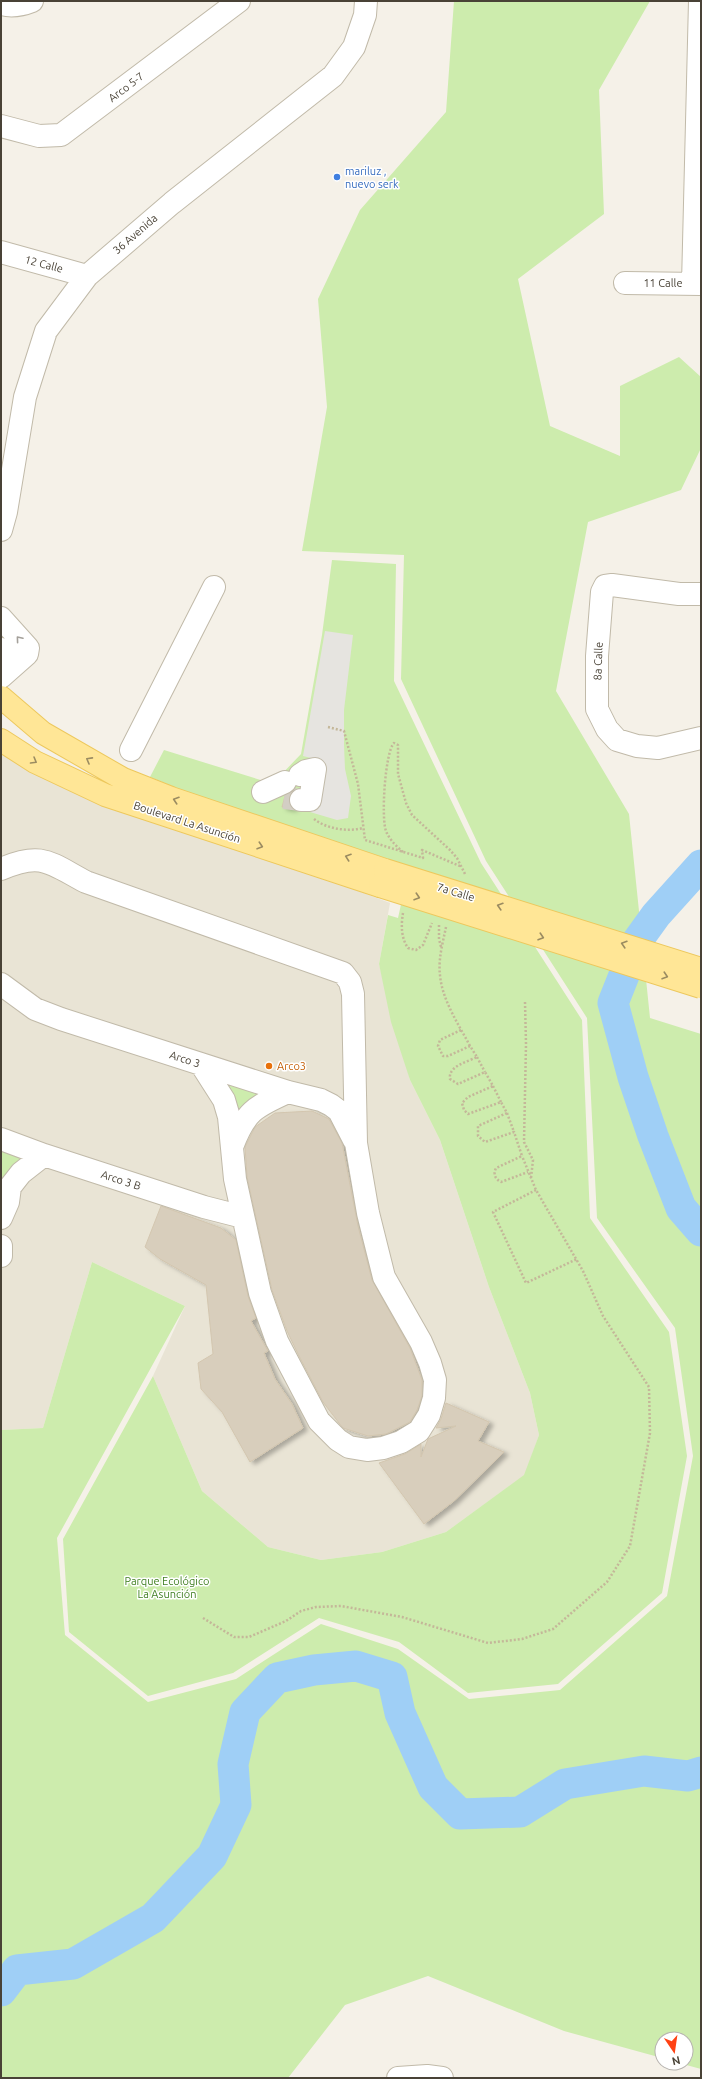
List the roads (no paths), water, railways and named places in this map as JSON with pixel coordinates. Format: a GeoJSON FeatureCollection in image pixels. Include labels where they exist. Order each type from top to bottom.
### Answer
{"type":"FeatureCollection","features":[{"type":"Feature","properties":{"kind":"main road","name":"Boulevard La Asunción"},"geometry":{"type":"LineString","coordinates":[[1,697],[43,733],[123,779],[171,798],[213,811]]}},
{"type":"Feature","properties":{"kind":"main road"},"geometry":{"type":"LineString","coordinates":[[1,736],[43,733]]}},
{"type":"Feature","properties":{"kind":"main road","name":"Boulevard La Asunción"},"geometry":{"type":"LineString","coordinates":[[1,740],[35,762],[106,795],[383,878]]}},
{"type":"Feature","properties":{"kind":"main road","name":"7a Calle"},"geometry":{"type":"LineString","coordinates":[[213,811],[383,878],[701,987]]}},
{"type":"Feature","properties":{"kind":"main road","name":"7a Calle"},"geometry":{"type":"LineString","coordinates":[[383,878],[701,968]]}},
{"type":"Feature","properties":{"kind":"street"},"geometry":{"type":"LineString","coordinates":[[1,4],[8,6],[23,5],[32,1]]}},
{"type":"Feature","properties":{"kind":"street","name":"Arco 5-7"},"geometry":{"type":"LineString","coordinates":[[1,126],[39,136],[61,135],[239,1]]}},
{"type":"Feature","properties":{"kind":"street","name":"36 Avenida"},"geometry":{"type":"LineString","coordinates":[[1,530],[6,512],[25,397],[46,330],[87,276],[172,203],[333,76],[354,48],[365,15],[366,1]]}},
{"type":"Feature","properties":{"kind":"street"},"geometry":{"type":"LineString","coordinates":[[697,284],[700,1]]}},
{"type":"Feature","properties":{"kind":"street","name":"12 Calle"},"geometry":{"type":"LineString","coordinates":[[1,252],[87,276]]}},
{"type":"Feature","properties":{"kind":"street","name":"11 Calle"},"geometry":{"type":"LineString","coordinates":[[625,283],[697,284]]}},
{"type":"Feature","properties":{"kind":"street","name":"8a Calle"},"geometry":{"type":"LineString","coordinates":[[701,594],[679,594],[612,585],[605,586],[602,592],[597,656],[597,709],[607,729],[618,740],[637,746],[658,748],[701,738]]}},
{"type":"Feature","properties":{"kind":"street"},"geometry":{"type":"LineString","coordinates":[[131,750],[214,587]]}},
{"type":"Feature","properties":{"kind":"street"},"geometry":{"type":"LineString","coordinates":[[1,618],[28,648],[27,654],[5,664]]}},
{"type":"Feature","properties":{"kind":"street"},"geometry":{"type":"LineString","coordinates":[[263,792],[306,771],[315,770],[306,800]]}},
{"type":"Feature","properties":{"kind":"street"},"geometry":{"type":"LineString","coordinates":[[1,869],[20,860],[33,859],[46,861],[86,882],[343,973],[350,982],[353,994],[356,1143],[369,1220],[384,1277],[421,1342],[435,1380],[434,1398],[428,1415],[419,1431],[401,1442],[383,1448],[367,1450],[349,1447],[338,1440],[319,1421],[278,1341],[266,1313],[260,1293],[235,1179],[229,1117],[224,1100],[201,1064]]}},
{"type":"Feature","properties":{"kind":"street","name":"Arco 3"},"geometry":{"type":"LineString","coordinates":[[1,984],[36,1009],[288,1092],[322,1100],[339,1111],[356,1143]]}},
{"type":"Feature","properties":{"kind":"street"},"geometry":{"type":"LineString","coordinates":[[322,1100],[332,1098],[341,1092],[355,1072]]}},
{"type":"Feature","properties":{"kind":"street"},"geometry":{"type":"LineString","coordinates":[[232,1148],[240,1125],[254,1108],[288,1092]]}},
{"type":"Feature","properties":{"kind":"street","name":"Arco 3 B"},"geometry":{"type":"LineString","coordinates":[[1,1139],[44,1155],[204,1207],[243,1217]]}},
{"type":"Feature","properties":{"kind":"street"},"geometry":{"type":"LineString","coordinates":[[1,1218],[8,1202],[10,1188],[21,1173],[44,1155]]}},
{"type":"Feature","properties":{"kind":"street"},"geometry":{"type":"LineString","coordinates":[[1,1246],[1,1256]]}},
{"type":"Feature","properties":{"kind":"street"},"geometry":{"type":"LineString","coordinates":[[398,2078],[427,2076],[442,2078]]}},
{"type":"Feature","properties":{"kind":"waterway"},"geometry":{"type":"LineString","coordinates":[[701,865],[656,915],[638,940],[613,1003],[633,1077],[653,1136],[681,1208],[701,1231]]}},
{"type":"Feature","properties":{"kind":"waterway"},"geometry":{"type":"LineString","coordinates":[[1,1991],[17,1970],[73,1964],[153,1918],[212,1856],[236,1805],[233,1764],[245,1712],[277,1678],[314,1670],[356,1666],[392,1677],[400,1713],[433,1787],[460,1814],[520,1812],[565,1784],[644,1771],[688,1776],[701,1772]]}},
{"type":"Feature","properties":{"kind":"tunnel"},"geometry":{"type":"LineString","coordinates":[[284,798],[301,800]]}},
{"type":"Feature","properties":{"kind":"place","name":"mariluz , nuevo serk"},"geometry":{"type":"Point","coordinates":[337,177]}},
{"type":"Feature","properties":{"kind":"place","name":"Arco3"},"geometry":{"type":"Point","coordinates":[269,1066]}},
{"type":"Feature","properties":{"kind":"park label","name":"Parque Ecológico La Asunción"},"geometry":{"type":"Point","coordinates":[167,1587]}}]}
